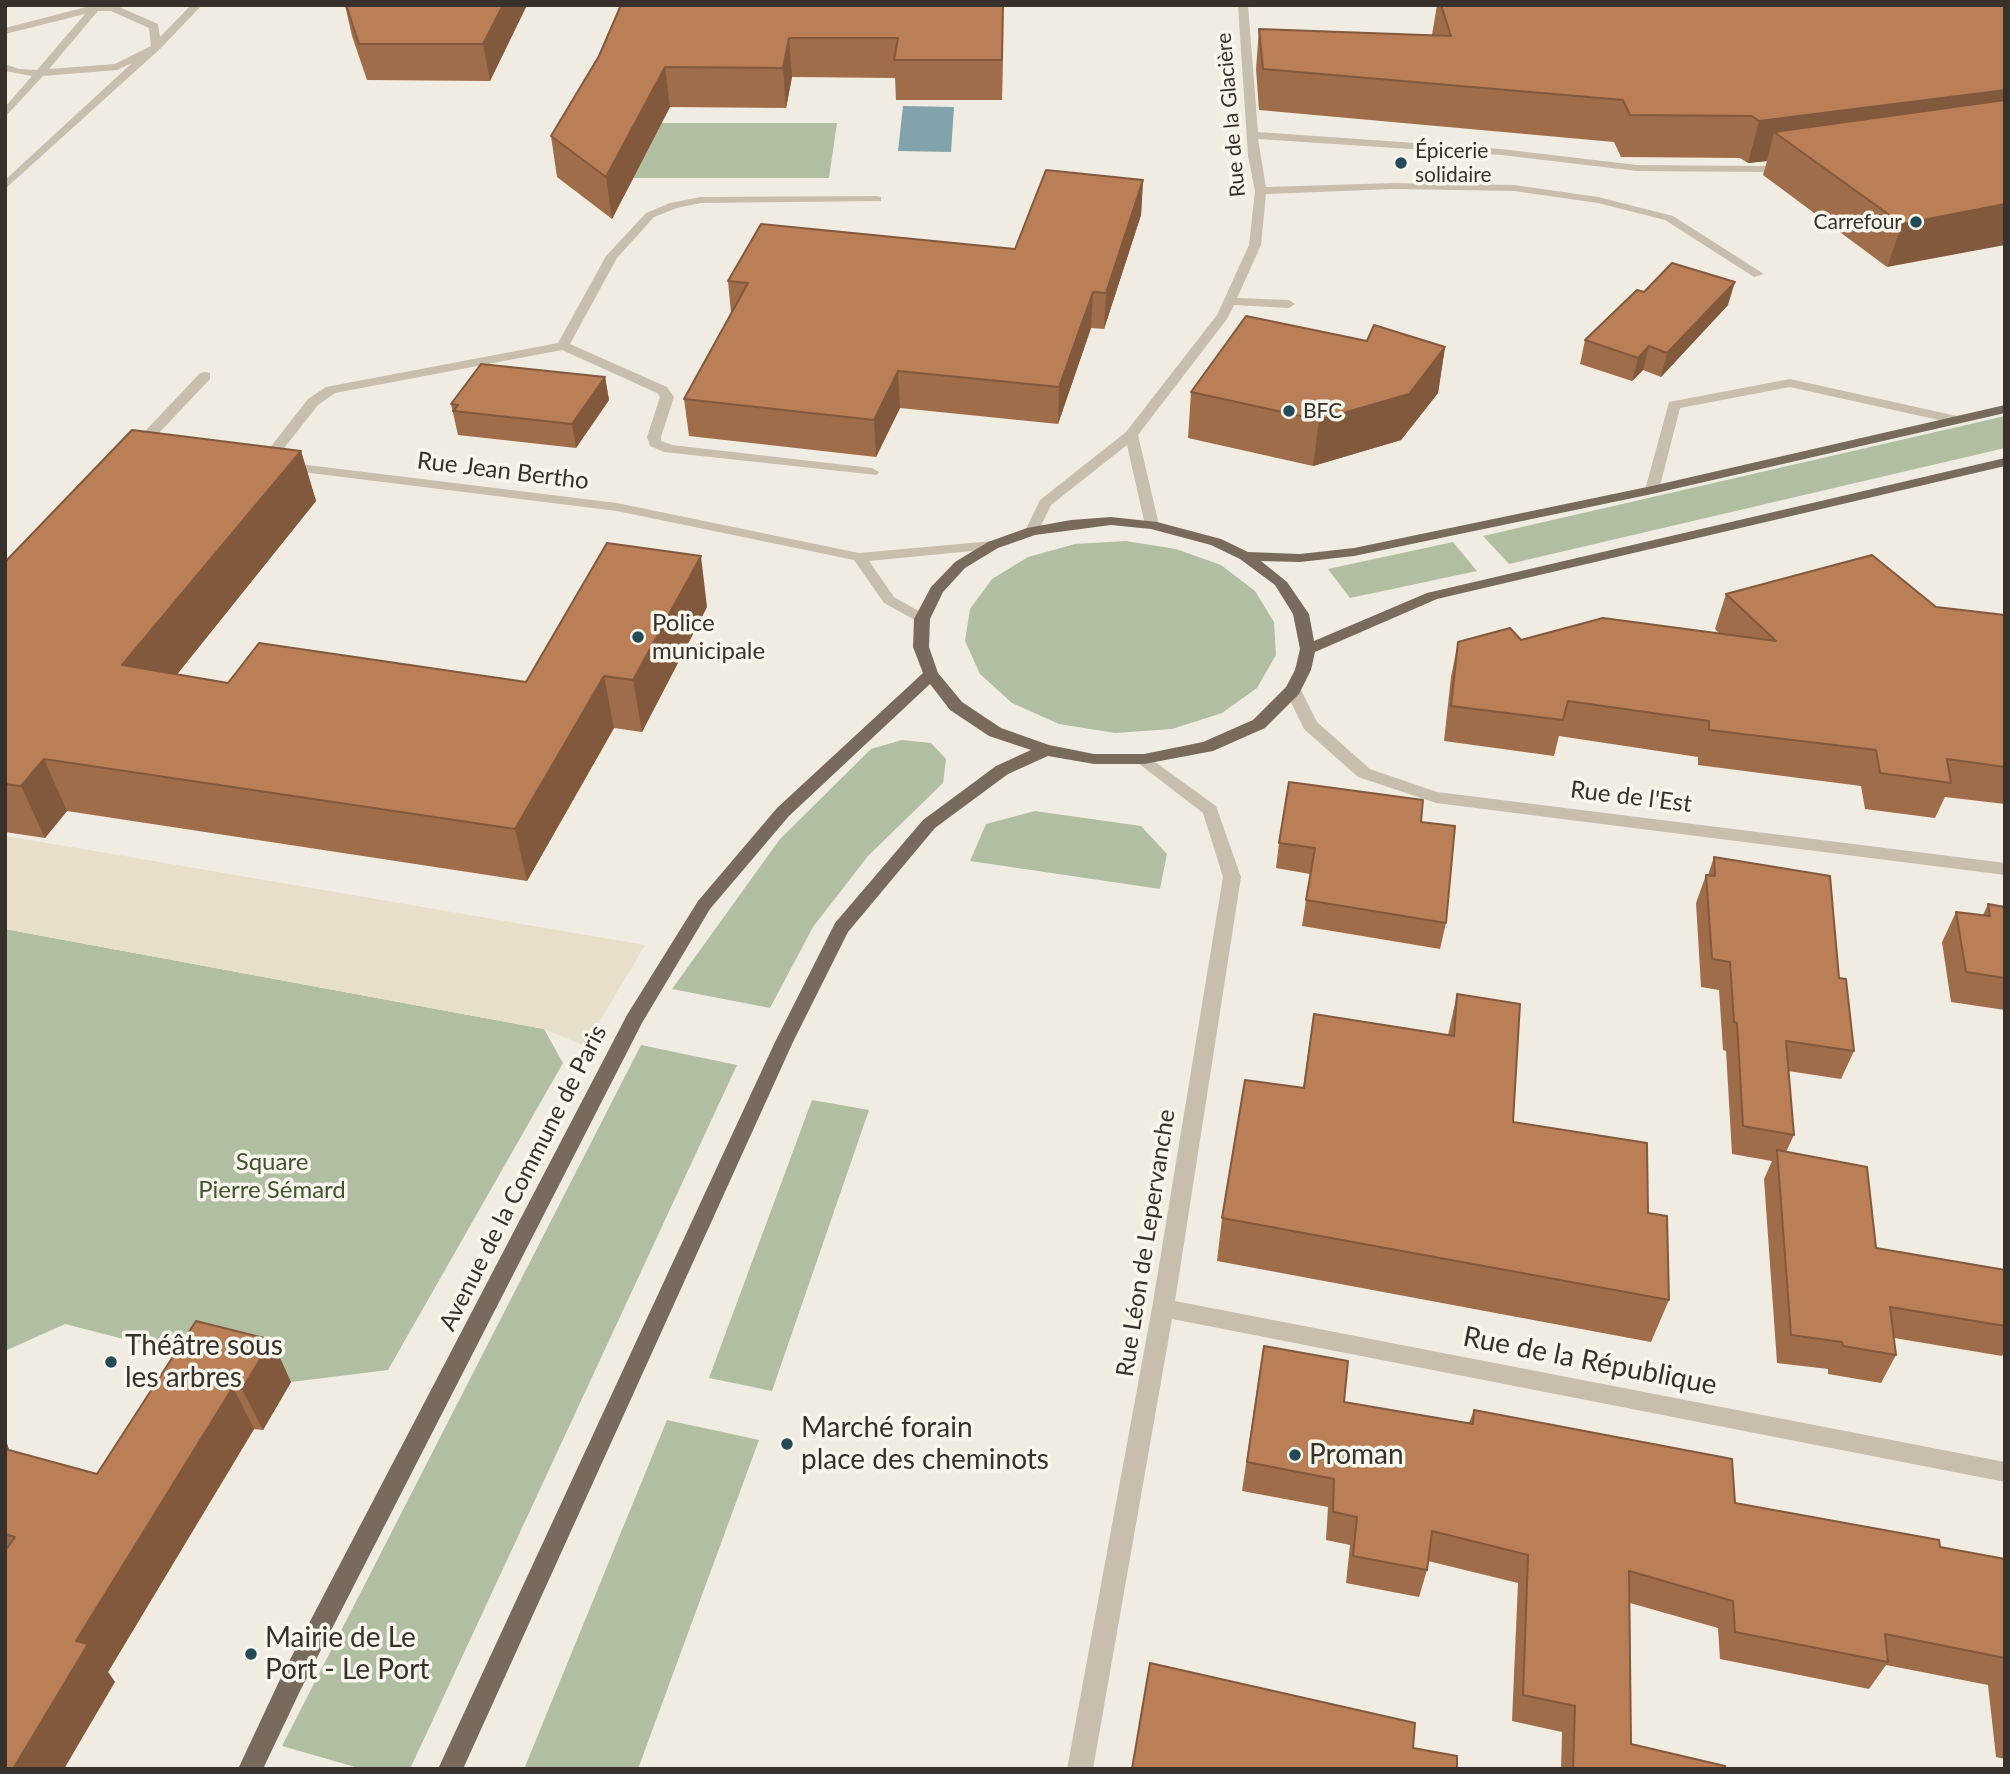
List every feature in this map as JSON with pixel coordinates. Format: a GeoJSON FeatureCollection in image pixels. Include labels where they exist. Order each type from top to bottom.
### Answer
{"type":"FeatureCollection","features":[{"type":"Feature","properties":{"kind":"main road"},"geometry":{"type":"LineString","coordinates":[[1245,556],[1300,558],[1354,552],[1652,490],[2005,409]]}},
{"type":"Feature","properties":{"kind":"main road"},"geometry":{"type":"LineString","coordinates":[[1308,649],[1432,596],[2005,462]]}},
{"type":"Feature","properties":{"kind":"main road"},"geometry":{"type":"LineString","coordinates":[[1111,522],[1152,525],[1186,531],[1245,556],[1279,582],[1301,614],[1308,649],[1293,690],[1259,724],[1207,747],[1144,760],[1094,759],[1046,751],[995,732],[957,706],[931,674],[921,647],[922,620],[936,590],[960,565],[993,545],[1032,531],[1071,524],[1111,522]]}},
{"type":"Feature","properties":{"kind":"main road","name":"Avenue de la Commune de Paris"},"geometry":{"type":"LineString","coordinates":[[250,1769],[292,1681],[634,1020],[704,905],[783,812],[931,674]]}},
{"type":"Feature","properties":{"kind":"main road"},"geometry":{"type":"LineString","coordinates":[[450,1769],[785,1042],[841,928],[929,824],[1002,769],[1046,751]]}},
{"type":"Feature","properties":{"kind":"street"},"geometry":{"type":"LineString","coordinates":[[5,186],[156,47],[197,5]]}},
{"type":"Feature","properties":{"kind":"street","name":"Rue de la Glacière"},"geometry":{"type":"LineString","coordinates":[[1032,531],[1045,503],[1130,436],[1223,316],[1255,245],[1261,191],[1253,135],[1243,5]]}},
{"type":"Feature","properties":{"kind":"street"},"geometry":{"type":"LineString","coordinates":[[5,31],[96,7],[113,8],[154,26],[156,47]]}},
{"type":"Feature","properties":{"kind":"street"},"geometry":{"type":"LineString","coordinates":[[5,114],[96,7]]}},
{"type":"Feature","properties":{"kind":"street"},"geometry":{"type":"LineString","coordinates":[[5,67],[18,72],[39,73],[117,67],[156,47]]}},
{"type":"Feature","properties":{"kind":"street"},"geometry":{"type":"LineString","coordinates":[[1253,135],[1501,152],[1637,167],[1762,169],[1802,163]]}},
{"type":"Feature","properties":{"kind":"street"},"geometry":{"type":"LineString","coordinates":[[1261,191],[1394,186],[1514,188],[1598,200],[1669,218],[1758,274]]}},
{"type":"Feature","properties":{"kind":"street"},"geometry":{"type":"LineString","coordinates":[[872,472],[669,449],[655,443],[654,437],[667,397],[662,390],[564,346],[612,256],[650,215],[674,205],[701,200],[877,199]]}},
{"type":"Feature","properties":{"kind":"street"},"geometry":{"type":"LineString","coordinates":[[1230,301],[1289,304]]}},
{"type":"Feature","properties":{"kind":"street","name":"Rue Jean Bertho"},"geometry":{"type":"LineString","coordinates":[[564,346],[331,390],[313,402],[259,462],[617,508],[859,556],[993,545]]}},
{"type":"Feature","properties":{"kind":"street"},"geometry":{"type":"LineString","coordinates":[[141,449],[205,376]]}},
{"type":"Feature","properties":{"kind":"street"},"geometry":{"type":"LineString","coordinates":[[1652,490],[1674,405],[1790,383],[1957,420]]}},
{"type":"Feature","properties":{"kind":"street"},"geometry":{"type":"LineString","coordinates":[[1130,436],[1152,525]]}},
{"type":"Feature","properties":{"kind":"street"},"geometry":{"type":"LineString","coordinates":[[859,556],[889,600],[922,620]]}},
{"type":"Feature","properties":{"kind":"street","name":"Rue de l'Est"},"geometry":{"type":"LineString","coordinates":[[1293,690],[1310,725],[1364,773],[1436,797],[2005,869]]}},
{"type":"Feature","properties":{"kind":"street","name":"Rue Léon de Lepervanche"},"geometry":{"type":"LineString","coordinates":[[1080,1769],[1163,1308],[1232,877],[1210,810],[1144,760]]}},
{"type":"Feature","properties":{"kind":"street","name":"Rue de la République"},"geometry":{"type":"LineString","coordinates":[[1163,1308],[2005,1472]]}},
{"type":"Feature","properties":{"kind":"green space"},"geometry":{"type":"Polygon","coordinates":[[[608,123],[837,123],[829,178],[591,178],[608,123]]]}},
{"type":"Feature","properties":{"kind":"green space"},"geometry":{"type":"Polygon","coordinates":[[[2005,416],[2005,448],[1509,564],[1483,536],[2005,416]]]}},
{"type":"Feature","properties":{"kind":"green space"},"geometry":{"type":"Polygon","coordinates":[[[1126,541],[1176,549],[1221,565],[1255,591],[1274,622],[1276,655],[1257,688],[1222,713],[1172,729],[1115,733],[1059,724],[1012,703],[980,674],[965,641],[970,609],[992,579],[1028,557],[1075,544],[1126,541]]]}},
{"type":"Feature","properties":{"kind":"green space"},"geometry":{"type":"Polygon","coordinates":[[[1453,542],[1477,571],[1350,598],[1328,569],[1453,542]]]}},
{"type":"Feature","properties":{"kind":"green space"},"geometry":{"type":"Polygon","coordinates":[[[902,740],[931,743],[946,759],[943,783],[868,856],[813,927],[770,1008],[672,989],[780,839],[871,749],[902,740]]]}},
{"type":"Feature","properties":{"kind":"green space"},"geometry":{"type":"Polygon","coordinates":[[[1035,811],[1141,826],[1167,854],[1160,889],[970,861],[986,824],[1035,811]]]}},
{"type":"Feature","properties":{"kind":"green space","name":"Square Pierre Sémard"},"geometry":{"type":"Polygon","coordinates":[[[5,929],[544,1029],[563,1063],[388,1370],[291,1382],[65,1324],[5,1351],[5,929]]]}},
{"type":"Feature","properties":{"kind":"green space"},"geometry":{"type":"Polygon","coordinates":[[[641,1045],[737,1065],[410,1769],[362,1769],[282,1746],[641,1045]]]}},
{"type":"Feature","properties":{"kind":"green space"},"geometry":{"type":"Polygon","coordinates":[[[812,1100],[869,1110],[772,1391],[709,1378],[812,1100]]]}},
{"type":"Feature","properties":{"kind":"green space"},"geometry":{"type":"Polygon","coordinates":[[[667,1420],[759,1440],[638,1769],[524,1769],[667,1420]]]}},
{"type":"Feature","properties":{"kind":"shaded area"},"geometry":{"type":"Polygon","coordinates":[[[5,836],[645,945],[585,1046],[544,1029],[5,929],[5,836]]]}},
{"type":"Feature","properties":{"kind":"water"},"geometry":{"type":"Polygon","coordinates":[[[903,106],[954,107],[951,152],[898,151],[903,106]]]}},
{"type":"Feature","properties":{"kind":"building"},"geometry":{"type":"Polygon","coordinates":[[[346,5],[503,5],[483,44],[359,44],[346,5]]]}},
{"type":"Feature","properties":{"kind":"building"},"geometry":{"type":"Polygon","coordinates":[[[621,5],[1003,5],[1002,60],[894,60],[898,38],[789,38],[783,68],[665,67],[606,177],[551,136],[599,56],[621,5]]]}},
{"type":"Feature","properties":{"kind":"building"},"geometry":{"type":"Polygon","coordinates":[[[1441,5],[2005,5],[2005,90],[1759,121],[1752,116],[1630,115],[1623,100],[1263,69],[1259,29],[1451,36],[1441,5]]]}},
{"type":"Feature","properties":{"kind":"building"},"geometry":{"type":"Polygon","coordinates":[[[2005,100],[2005,204],[1902,224],[1774,132],[2005,100]]]}},
{"type":"Feature","properties":{"kind":"building"},"geometry":{"type":"Polygon","coordinates":[[[1046,170],[1143,180],[1106,293],[1093,292],[1059,387],[898,371],[874,420],[684,399],[748,283],[728,281],[761,224],[1015,249],[1046,170]]]}},
{"type":"Feature","properties":{"kind":"building"},"geometry":{"type":"Polygon","coordinates":[[[1672,263],[1735,282],[1667,353],[1649,346],[1638,358],[1585,340],[1637,290],[1644,292],[1672,263]]]}},
{"type":"Feature","properties":{"kind":"building"},"geometry":{"type":"Polygon","coordinates":[[[1246,316],[1367,341],[1374,325],[1445,347],[1409,394],[1319,420],[1191,392],[1246,316]]]}},
{"type":"Feature","properties":{"kind":"building"},"geometry":{"type":"Polygon","coordinates":[[[481,364],[605,377],[572,424],[453,411],[458,405],[451,404],[481,364]]]}},
{"type":"Feature","properties":{"kind":"building"},"geometry":{"type":"Polygon","coordinates":[[[132,430],[301,451],[122,665],[228,683],[259,643],[526,682],[607,543],[701,556],[633,680],[604,676],[515,829],[44,759],[21,786],[5,784],[5,562],[132,430]]]}},
{"type":"Feature","properties":{"kind":"building"},"geometry":{"type":"Polygon","coordinates":[[[1872,555],[1936,607],[2005,615],[2005,767],[1947,759],[1951,783],[1880,773],[1876,750],[1709,730],[1709,721],[1568,701],[1563,720],[1451,706],[1458,642],[1510,628],[1521,640],[1603,618],[1776,641],[1726,594],[1872,555]]]}},
{"type":"Feature","properties":{"kind":"building"},"geometry":{"type":"Polygon","coordinates":[[[1289,782],[1423,800],[1421,822],[1455,826],[1446,923],[1306,900],[1315,848],[1279,843],[1289,782]]]}},
{"type":"Feature","properties":{"kind":"building"},"geometry":{"type":"Polygon","coordinates":[[[1714,857],[1830,876],[1839,978],[1846,979],[1854,1051],[1786,1041],[1794,1135],[1743,1126],[1737,1023],[1734,1022],[1730,962],[1712,959],[1706,875],[1715,876],[1714,857]]]}},
{"type":"Feature","properties":{"kind":"building"},"geometry":{"type":"Polygon","coordinates":[[[1988,904],[2005,907],[2005,978],[1966,972],[1956,912],[1990,916],[1988,904]]]}},
{"type":"Feature","properties":{"kind":"building"},"geometry":{"type":"Polygon","coordinates":[[[1457,994],[1520,1004],[1513,1122],[1647,1143],[1648,1213],[1667,1216],[1669,1300],[1222,1218],[1245,1080],[1304,1088],[1314,1014],[1454,1036],[1457,994]]]}},
{"type":"Feature","properties":{"kind":"building"},"geometry":{"type":"Polygon","coordinates":[[[1777,1150],[1867,1167],[1876,1248],[2005,1270],[2005,1326],[1890,1307],[1896,1355],[1843,1346],[1842,1342],[1791,1335],[1777,1150]]]}},
{"type":"Feature","properties":{"kind":"building"},"geometry":{"type":"Polygon","coordinates":[[[196,1321],[272,1340],[242,1389],[233,1387],[76,1641],[88,1644],[13,1769],[5,1769],[5,1551],[15,1537],[5,1534],[5,1449],[97,1474],[196,1321]]]}},
{"type":"Feature","properties":{"kind":"building"},"geometry":{"type":"Polygon","coordinates":[[[1264,1346],[1348,1361],[1344,1402],[1473,1424],[1474,1410],[1732,1459],[1735,1503],[1939,1540],[1940,1547],[2005,1559],[2005,1658],[1885,1634],[1888,1662],[1735,1632],[1733,1601],[1629,1571],[1631,1744],[1725,1766],[1726,1769],[1573,1769],[1575,1706],[1523,1695],[1528,1555],[1432,1531],[1427,1570],[1353,1556],[1357,1517],[1333,1512],[1334,1479],[1247,1462],[1264,1346]]]}},
{"type":"Feature","properties":{"kind":"building"},"geometry":{"type":"Polygon","coordinates":[[[1150,1663],[1415,1723],[1413,1748],[1457,1756],[1457,1769],[1132,1769],[1150,1663]]]}},
{"type":"Feature","properties":{"kind":"place","name":"Épicerie solidaire"},"geometry":{"type":"Point","coordinates":[1401,163]}},
{"type":"Feature","properties":{"kind":"place","name":"Carrefour"},"geometry":{"type":"Point","coordinates":[1916,222]}},
{"type":"Feature","properties":{"kind":"place","name":"BFC"},"geometry":{"type":"Point","coordinates":[1289,411]}},
{"type":"Feature","properties":{"kind":"place","name":"Police municipale"},"geometry":{"type":"Point","coordinates":[638,637]}},
{"type":"Feature","properties":{"kind":"place","name":"Théâtre sous les arbres"},"geometry":{"type":"Point","coordinates":[111,1362]}},
{"type":"Feature","properties":{"kind":"place","name":"Marché forain place des cheminots"},"geometry":{"type":"Point","coordinates":[787,1444]}},
{"type":"Feature","properties":{"kind":"place","name":"Proman"},"geometry":{"type":"Point","coordinates":[1295,1455]}},
{"type":"Feature","properties":{"kind":"place","name":"Mairie de Le Port - Le Port"},"geometry":{"type":"Point","coordinates":[251,1654]}}]}
